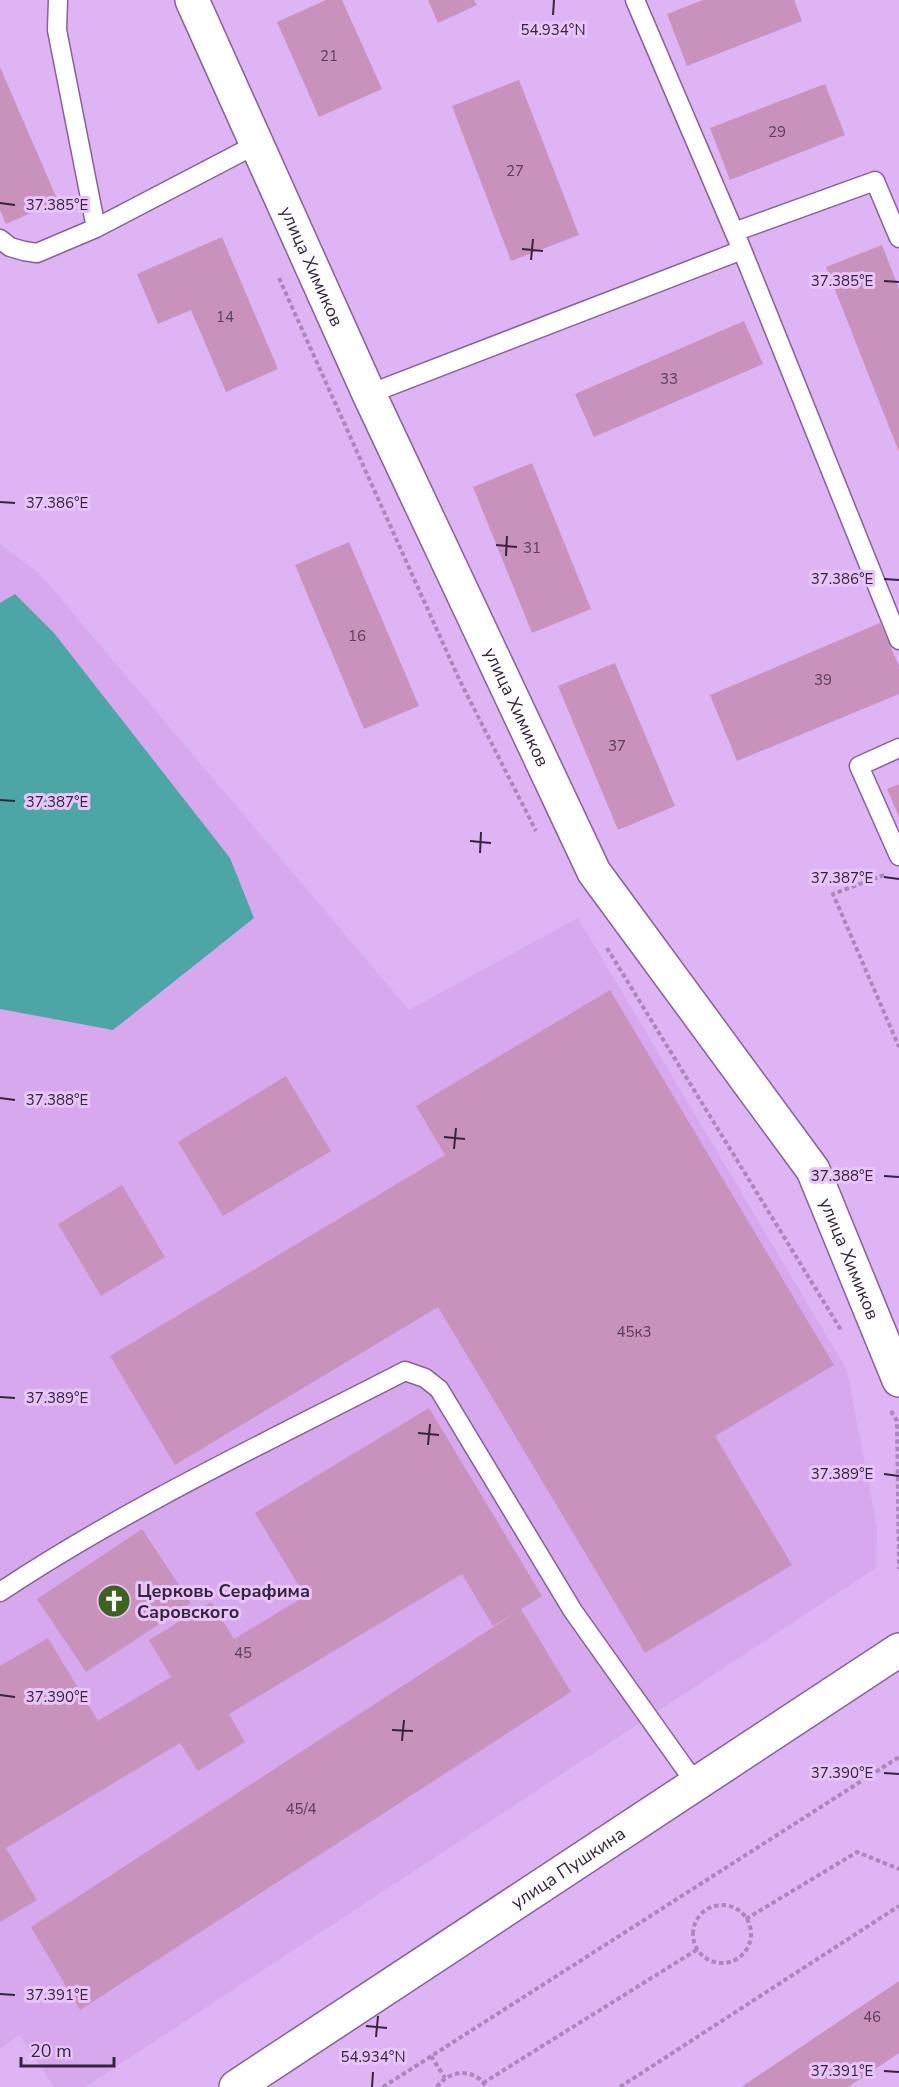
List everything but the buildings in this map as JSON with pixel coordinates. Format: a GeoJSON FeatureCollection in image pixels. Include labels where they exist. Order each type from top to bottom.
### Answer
{"type":"FeatureCollection","features":[{"type":"Feature","properties":{"kind":"street","name":"улица Химиков"},"geometry":{"type":"LineString","coordinates":[[192,0],[369,394],[594,872],[813,1170],[899,1380]]}},
{"type":"Feature","properties":{"kind":"street","name":"улица Пушкина"},"geometry":{"type":"LineString","coordinates":[[236,2087],[899,1650]]}},
{"type":"Feature","properties":{"kind":"lane"},"geometry":{"type":"LineString","coordinates":[[58,0],[57,30],[96,228]]}},
{"type":"Feature","properties":{"kind":"lane"},"geometry":{"type":"LineString","coordinates":[[635,0],[735,232],[899,640]]}},
{"type":"Feature","properties":{"kind":"lane"},"geometry":{"type":"LineString","coordinates":[[0,239],[10,247],[37,253],[96,228],[256,144]]}},
{"type":"Feature","properties":{"kind":"lane"},"geometry":{"type":"LineString","coordinates":[[735,232],[875,181],[899,238]]}},
{"type":"Feature","properties":{"kind":"lane"},"geometry":{"type":"LineString","coordinates":[[369,394],[742,250]]}},
{"type":"Feature","properties":{"kind":"lane"},"geometry":{"type":"LineString","coordinates":[[899,748],[859,766],[899,856]]}},
{"type":"Feature","properties":{"kind":"lane"},"geometry":{"type":"LineString","coordinates":[[0,1592],[37,1567],[173,1491],[405,1371],[425,1378],[439,1389],[573,1611],[696,1784]]}},
{"type":"Feature","properties":{"kind":"path"},"geometry":{"type":"LineString","coordinates":[[888,873],[833,894],[899,1047]]}},
{"type":"Feature","properties":{"kind":"path"},"geometry":{"type":"LineString","coordinates":[[383,2087],[899,1757]]}},
{"type":"Feature","properties":{"kind":"path"},"geometry":{"type":"LineString","coordinates":[[746,1919],[857,1852],[899,1869]]}},
{"type":"Feature","properties":{"kind":"path"},"geometry":{"type":"LineString","coordinates":[[728,1905],[746,1919],[751,1932],[750,1942],[739,1957],[731,1961],[712,1961],[698,1949],[694,1931],[696,1922],[709,1908],[728,1905]]}},
{"type":"Feature","properties":{"kind":"path"},"geometry":{"type":"LineString","coordinates":[[620,2087],[899,1906]]}},
{"type":"Feature","properties":{"kind":"path"},"geometry":{"type":"LineString","coordinates":[[437,2087],[446,2078],[457,2073],[476,2076],[485,2085],[698,1949]]}},
{"type":"Feature","properties":{"kind":"path"},"geometry":{"type":"LineString","coordinates":[[431,2056],[446,2078]]}},
{"type":"Feature","properties":{"kind":"shaded area"},"geometry":{"type":"Polygon","coordinates":[[[0,544],[40,574],[409,1010],[578,918],[847,1370],[877,1527],[876,1568],[85,2087],[54,2087],[19,2035],[0,2049],[0,544]]]}},
{"type":"Feature","properties":{"kind":"shaded area"},"geometry":{"type":"Polygon","coordinates":[[[15,594],[54,633],[230,858],[254,918],[113,1030],[0,1009],[0,603],[15,594]]]}},
{"type":"Feature","properties":{"kind":"place","name":"Церковь Серафима Саровского"},"geometry":{"type":"Point","coordinates":[114,1601]}}]}
